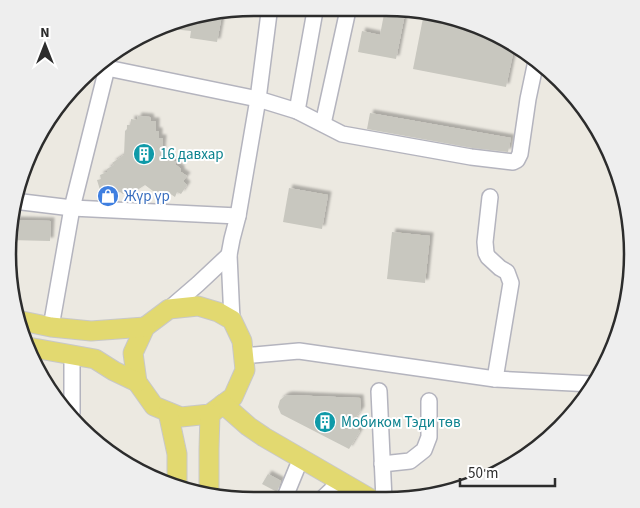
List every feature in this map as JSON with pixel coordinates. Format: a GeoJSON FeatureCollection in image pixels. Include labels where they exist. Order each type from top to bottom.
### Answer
{"type":"FeatureCollection","features":[{"type":"Feature","properties":{"kind":"main road"},"geometry":{"type":"LineString","coordinates":[[26,322],[51,327],[90,331],[145,326],[169,309],[198,306],[218,312],[232,320],[242,341],[245,370],[233,397],[217,409],[181,418],[154,406],[137,382],[95,359],[36,349]]}},
{"type":"Feature","properties":{"kind":"main road"},"geometry":{"type":"LineString","coordinates":[[137,382],[134,353],[145,326]]}},
{"type":"Feature","properties":{"kind":"main road"},"geometry":{"type":"LineString","coordinates":[[217,409],[359,492]]}},
{"type":"Feature","properties":{"kind":"main road"},"geometry":{"type":"LineString","coordinates":[[209,487],[208,449],[217,409]]}},
{"type":"Feature","properties":{"kind":"main road"},"geometry":{"type":"LineString","coordinates":[[168,412],[177,454],[177,479]]}},
{"type":"Feature","properties":{"kind":"street"},"geometry":{"type":"LineString","coordinates":[[232,320],[229,254],[238,216],[258,99],[269,16]]}},
{"type":"Feature","properties":{"kind":"street"},"geometry":{"type":"LineString","coordinates":[[297,112],[314,16]]}},
{"type":"Feature","properties":{"kind":"street"},"geometry":{"type":"LineString","coordinates":[[323,124],[347,16]]}},
{"type":"Feature","properties":{"kind":"street"},"geometry":{"type":"LineString","coordinates":[[107,67],[258,99],[297,112],[342,134],[471,158],[513,162],[517,160],[520,154],[535,68]]}},
{"type":"Feature","properties":{"kind":"street"},"geometry":{"type":"LineString","coordinates":[[51,327],[72,208],[103,70]]}},
{"type":"Feature","properties":{"kind":"street"},"geometry":{"type":"LineString","coordinates":[[490,197],[485,242],[486,253],[500,268],[507,272],[512,283],[495,379]]}},
{"type":"Feature","properties":{"kind":"street"},"geometry":{"type":"LineString","coordinates":[[22,202],[72,208],[238,216]]}},
{"type":"Feature","properties":{"kind":"street"},"geometry":{"type":"LineString","coordinates":[[169,309],[229,254]]}},
{"type":"Feature","properties":{"kind":"street"},"geometry":{"type":"LineString","coordinates":[[243,356],[299,351],[495,379],[585,384]]}},
{"type":"Feature","properties":{"kind":"street"},"geometry":{"type":"LineString","coordinates":[[70,405],[72,356]]}},
{"type":"Feature","properties":{"kind":"street"},"geometry":{"type":"LineString","coordinates":[[379,391],[384,492]]}},
{"type":"Feature","properties":{"kind":"street"},"geometry":{"type":"LineString","coordinates":[[382,464],[410,460],[424,450],[429,438],[430,401]]}},
{"type":"Feature","properties":{"kind":"street"},"geometry":{"type":"LineString","coordinates":[[288,492],[302,458]]}},
{"type":"Feature","properties":{"kind":"street"},"geometry":{"type":"LineString","coordinates":[[330,492],[341,481]]}},
{"type":"Feature","properties":{"kind":"building"},"geometry":{"type":"Polygon","coordinates":[[[384,16],[404,17],[396,59],[358,52],[362,31],[380,35],[384,16]]]}},
{"type":"Feature","properties":{"kind":"building"},"geometry":{"type":"Polygon","coordinates":[[[221,18],[217,42],[190,38],[191,31],[176,30],[192,24],[221,18]]]}},
{"type":"Feature","properties":{"kind":"building"},"geometry":{"type":"Polygon","coordinates":[[[423,19],[448,24],[477,34],[513,53],[506,87],[413,69],[423,19]]]}},
{"type":"Feature","properties":{"kind":"building"},"geometry":{"type":"Polygon","coordinates":[[[370,113],[511,138],[508,152],[472,148],[367,129],[370,113]]]}},
{"type":"Feature","properties":{"kind":"building","name":"16 давхар"},"geometry":{"type":"Polygon","coordinates":[[[138,116],[150,117],[151,121],[156,121],[156,131],[159,131],[159,138],[163,138],[162,153],[176,162],[181,172],[187,176],[183,181],[187,185],[181,194],[177,192],[175,197],[166,191],[164,195],[159,191],[157,194],[145,185],[131,194],[127,191],[123,194],[120,192],[111,195],[105,189],[100,190],[97,180],[101,179],[100,175],[107,172],[107,169],[114,165],[112,163],[124,155],[127,125],[131,125],[131,119],[137,120],[138,116]]]}},
{"type":"Feature","properties":{"kind":"building"},"geometry":{"type":"Polygon","coordinates":[[[289,188],[328,195],[322,229],[283,222],[289,188]]]}},
{"type":"Feature","properties":{"kind":"building"},"geometry":{"type":"Polygon","coordinates":[[[19,220],[51,221],[50,241],[17,240],[19,220]]]}},
{"type":"Feature","properties":{"kind":"building"},"geometry":{"type":"Polygon","coordinates":[[[392,232],[430,236],[425,283],[387,279],[392,232]]]}},
{"type":"Feature","properties":{"kind":"building","name":"Мобиком Тэди төв"},"geometry":{"type":"Polygon","coordinates":[[[289,395],[360,398],[361,410],[353,421],[358,423],[355,428],[360,431],[349,449],[281,414],[278,407],[280,400],[289,395]]]}},
{"type":"Feature","properties":{"kind":"building"},"geometry":{"type":"Polygon","coordinates":[[[268,474],[281,481],[277,492],[262,484],[268,474]]]}},
{"type":"Feature","properties":{"kind":"place","name":"16 давхар"},"geometry":{"type":"Point","coordinates":[144,154]}},
{"type":"Feature","properties":{"kind":"place","name":"Жүр үр"},"geometry":{"type":"Point","coordinates":[108,196]}},
{"type":"Feature","properties":{"kind":"place","name":"Мобиком Тэди төв"},"geometry":{"type":"Point","coordinates":[325,422]}}]}
